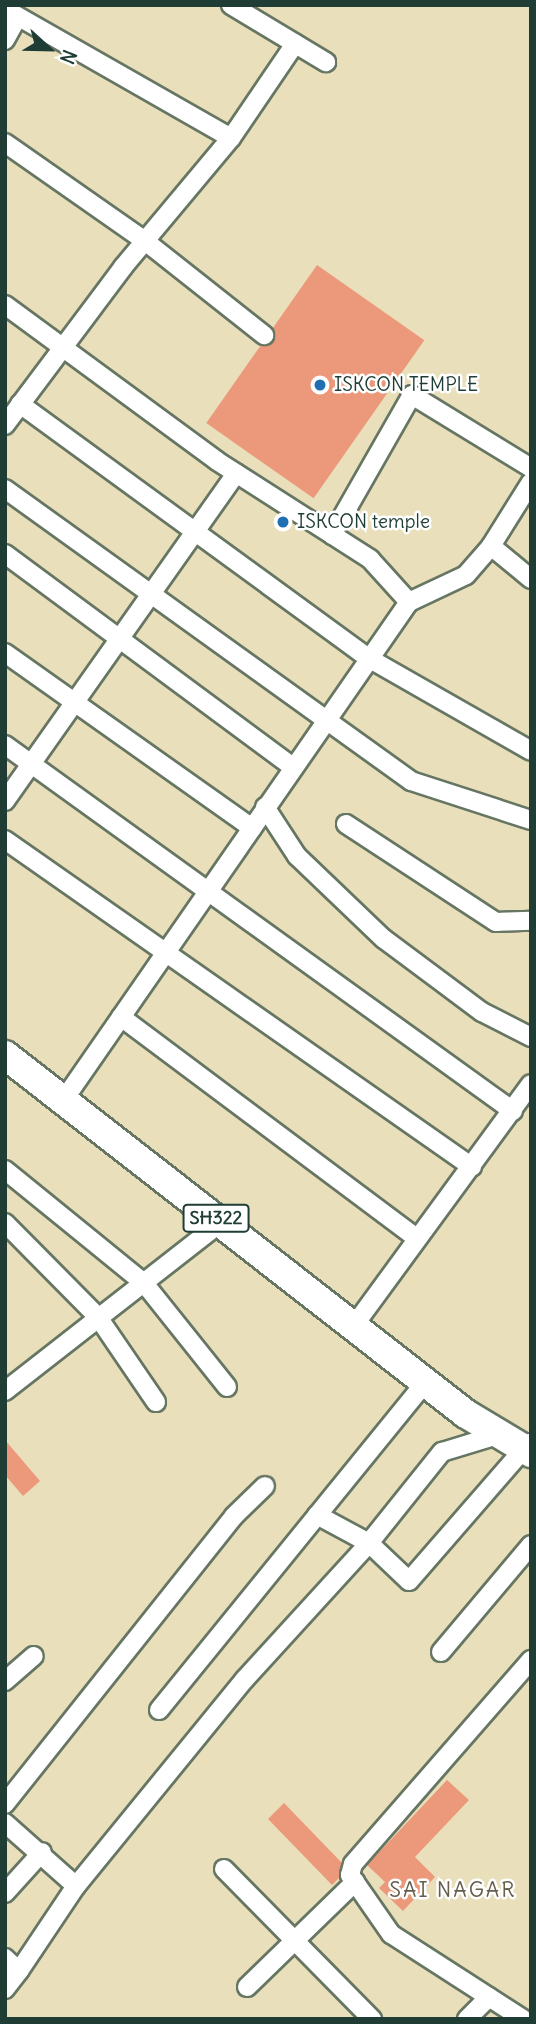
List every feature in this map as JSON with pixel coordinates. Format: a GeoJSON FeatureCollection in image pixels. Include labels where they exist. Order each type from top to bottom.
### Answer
{"type":"FeatureCollection","features":[{"type":"Feature","properties":{"kind":"main road","name":"SH322"},"geometry":{"type":"LineString","coordinates":[[5,1055],[65,1098],[425,1383],[521,1444]]}},
{"type":"Feature","properties":{"kind":"street"},"geometry":{"type":"LineString","coordinates":[[231,5],[326,62]]}},
{"type":"Feature","properties":{"kind":"street"},"geometry":{"type":"LineString","coordinates":[[5,40],[12,13],[231,138]]}},
{"type":"Feature","properties":{"kind":"street"},"geometry":{"type":"LineString","coordinates":[[5,425],[145,241],[231,138],[295,44]]}},
{"type":"Feature","properties":{"kind":"street"},"geometry":{"type":"LineString","coordinates":[[5,143],[145,241],[264,335]]}},
{"type":"Feature","properties":{"kind":"street"},"geometry":{"type":"LineString","coordinates":[[5,305],[236,472],[370,559],[409,602]]}},
{"type":"Feature","properties":{"kind":"street"},"geometry":{"type":"LineString","coordinates":[[332,535],[412,395],[531,467]]}},
{"type":"Feature","properties":{"kind":"street"},"geometry":{"type":"LineString","coordinates":[[20,404],[370,659],[531,751]]}},
{"type":"Feature","properties":{"kind":"street"},"geometry":{"type":"LineString","coordinates":[[5,801],[236,472]]}},
{"type":"Feature","properties":{"kind":"street"},"geometry":{"type":"LineString","coordinates":[[65,1098],[409,602],[466,575],[491,546],[531,482]]}},
{"type":"Feature","properties":{"kind":"street"},"geometry":{"type":"LineString","coordinates":[[5,489],[411,781],[531,820]]}},
{"type":"Feature","properties":{"kind":"street"},"geometry":{"type":"LineString","coordinates":[[491,546],[531,579]]}},
{"type":"Feature","properties":{"kind":"street"},"geometry":{"type":"LineString","coordinates":[[5,554],[293,767]]}},
{"type":"Feature","properties":{"kind":"street"},"geometry":{"type":"LineString","coordinates":[[5,653],[252,828]]}},
{"type":"Feature","properties":{"kind":"street"},"geometry":{"type":"LineString","coordinates":[[5,745],[211,890],[513,1111]]}},
{"type":"Feature","properties":{"kind":"street"},"geometry":{"type":"LineString","coordinates":[[265,807],[297,856],[384,939],[482,1012],[531,1037]]}},
{"type":"Feature","properties":{"kind":"street"},"geometry":{"type":"LineString","coordinates":[[346,824],[496,922],[531,921]]}},
{"type":"Feature","properties":{"kind":"street"},"geometry":{"type":"LineString","coordinates":[[5,840],[169,951],[472,1167]]}},
{"type":"Feature","properties":{"kind":"street"},"geometry":{"type":"LineString","coordinates":[[121,1017],[416,1238]]}},
{"type":"Feature","properties":{"kind":"street"},"geometry":{"type":"LineString","coordinates":[[353,1326],[531,1084]]}},
{"type":"Feature","properties":{"kind":"street"},"geometry":{"type":"LineString","coordinates":[[5,1170],[144,1283],[227,1387]]}},
{"type":"Feature","properties":{"kind":"street"},"geometry":{"type":"LineString","coordinates":[[5,1391],[221,1222]]}},
{"type":"Feature","properties":{"kind":"street"},"geometry":{"type":"LineString","coordinates":[[5,1223],[98,1317],[156,1402]]}},
{"type":"Feature","properties":{"kind":"street"},"geometry":{"type":"LineString","coordinates":[[159,1710],[425,1383]]}},
{"type":"Feature","properties":{"kind":"street"},"geometry":{"type":"LineString","coordinates":[[317,1515],[369,1543],[409,1581],[415,1578],[521,1444]]}},
{"type":"Feature","properties":{"kind":"street"},"geometry":{"type":"LineString","coordinates":[[5,1989],[76,1886],[245,1679],[369,1543],[442,1452],[521,1444]]}},
{"type":"Feature","properties":{"kind":"street"},"geometry":{"type":"LineString","coordinates":[[5,1804],[234,1516],[265,1486]]}},
{"type":"Feature","properties":{"kind":"street"},"geometry":{"type":"LineString","coordinates":[[441,1652],[531,1545]]}},
{"type":"Feature","properties":{"kind":"street"},"geometry":{"type":"LineString","coordinates":[[5,1681],[34,1656]]}},
{"type":"Feature","properties":{"kind":"street"},"geometry":{"type":"LineString","coordinates":[[523,2019],[391,1934],[350,1875],[353,1864],[531,1660]]}},
{"type":"Feature","properties":{"kind":"street"},"geometry":{"type":"LineString","coordinates":[[5,1823],[42,1852],[76,1886]]}},
{"type":"Feature","properties":{"kind":"street"},"geometry":{"type":"LineString","coordinates":[[5,1893],[42,1852]]}},
{"type":"Feature","properties":{"kind":"street"},"geometry":{"type":"LineString","coordinates":[[224,1869],[372,2019]]}},
{"type":"Feature","properties":{"kind":"street"},"geometry":{"type":"LineString","coordinates":[[247,1987],[355,1882]]}},
{"type":"Feature","properties":{"kind":"street"},"geometry":{"type":"LineString","coordinates":[[5,1958],[19,1970]]}},
{"type":"Feature","properties":{"kind":"street"},"geometry":{"type":"LineString","coordinates":[[467,2019],[489,1997]]}},
{"type":"Feature","properties":{"kind":"building","name":"ISKCON TEMPLE"},"geometry":{"type":"Polygon","coordinates":[[[317,265],[424,340],[314,498],[206,423],[317,265]]]}},
{"type":"Feature","properties":{"kind":"building"},"geometry":{"type":"Polygon","coordinates":[[[5,1440],[40,1481],[23,1496],[5,1475],[5,1440]]]}},
{"type":"Feature","properties":{"kind":"building"},"geometry":{"type":"Polygon","coordinates":[[[447,1780],[469,1800],[415,1857],[435,1877],[403,1911],[379,1888],[385,1882],[367,1865],[447,1780]]]}},
{"type":"Feature","properties":{"kind":"building"},"geometry":{"type":"Polygon","coordinates":[[[284,1803],[342,1863],[339,1878],[332,1885],[268,1819],[284,1803]]]}},
{"type":"Feature","properties":{"kind":"place","name":"ISKCON TEMPLE"},"geometry":{"type":"Point","coordinates":[320,385]}},
{"type":"Feature","properties":{"kind":"place","name":"ISKCON temple"},"geometry":{"type":"Point","coordinates":[283,522]}},
{"type":"Feature","properties":{"kind":"district","name":"SAI NAGAR"},"geometry":{"type":"Point","coordinates":[453,1890]}}]}
